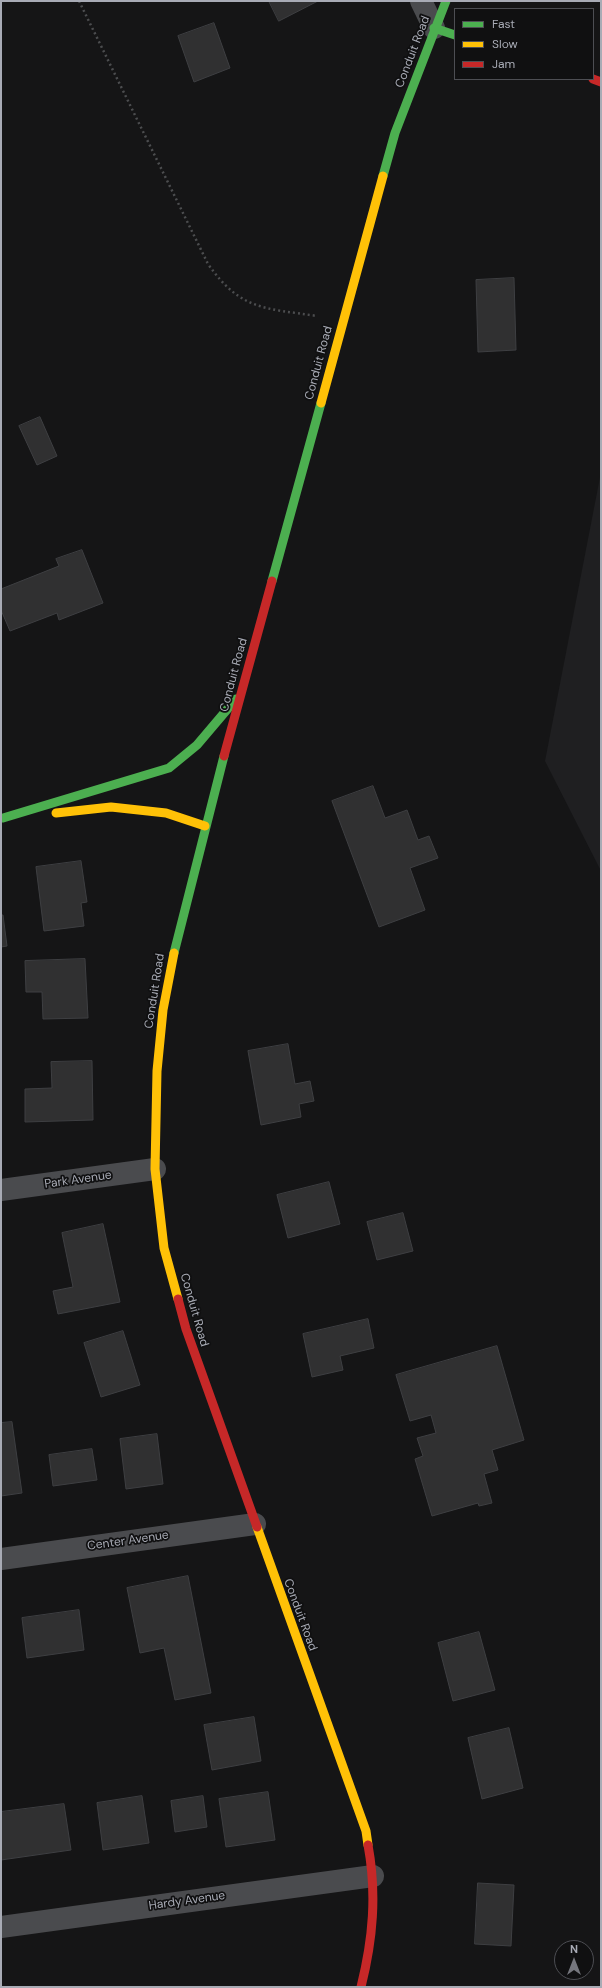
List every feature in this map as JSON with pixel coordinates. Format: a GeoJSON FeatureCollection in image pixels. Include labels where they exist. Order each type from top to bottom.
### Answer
{"type":"FeatureCollection","features":[{"type":"Feature","properties":{"kind":"main road","name":"Conduit Road"},"geometry":{"type":"LineString","coordinates":[[361,1987],[370,1951],[374,1905],[373,1876],[366,1831],[186,1329],[164,1248],[156,1169],[157,1071],[163,1010],[177,936],[242,691],[395,133],[434,28],[446,1]]}},
{"type":"Feature","properties":{"kind":"main road"},"geometry":{"type":"LineString","coordinates":[[434,28],[454,35]]}},
{"type":"Feature","properties":{"kind":"main road"},"geometry":{"type":"LineString","coordinates":[[2,818],[169,768],[183,760],[196,748],[242,691]]}},
{"type":"Feature","properties":{"kind":"main road"},"geometry":{"type":"LineString","coordinates":[[2,818],[111,807],[158,812],[206,826]]}},
{"type":"Feature","properties":{"kind":"street"},"geometry":{"type":"LineString","coordinates":[[421,1],[434,28]]}},
{"type":"Feature","properties":{"kind":"street","name":"Park Avenue"},"geometry":{"type":"LineString","coordinates":[[1,1190],[156,1169]]}},
{"type":"Feature","properties":{"kind":"street","name":"Center Avenue"},"geometry":{"type":"LineString","coordinates":[[1,1559],[255,1524]]}},
{"type":"Feature","properties":{"kind":"street","name":"Hardy Avenue"},"geometry":{"type":"LineString","coordinates":[[1,1927],[373,1876]]}},
{"type":"Feature","properties":{"kind":"path"},"geometry":{"type":"LineString","coordinates":[[80,1],[208,264],[220,282],[235,295],[258,308],[343,320]]}},
{"type":"Feature","properties":{"kind":"shaded area"},"geometry":{"type":"Polygon","coordinates":[[[601,472],[601,871],[545,761],[601,472]]]}},
{"type":"Feature","properties":{"kind":"building"},"geometry":{"type":"Polygon","coordinates":[[[269,1],[318,1],[279,21],[269,1]]]}},
{"type":"Feature","properties":{"kind":"building"},"geometry":{"type":"Polygon","coordinates":[[[214,23],[230,68],[194,82],[178,36],[214,23]]]}},
{"type":"Feature","properties":{"kind":"building"},"geometry":{"type":"Polygon","coordinates":[[[514,278],[516,350],[478,352],[476,280],[514,278]]]}},
{"type":"Feature","properties":{"kind":"building"},"geometry":{"type":"Polygon","coordinates":[[[40,417],[57,456],[37,465],[19,426],[40,417]]]}},
{"type":"Feature","properties":{"kind":"building"},"geometry":{"type":"Polygon","coordinates":[[[82,550],[103,603],[59,620],[57,613],[10,631],[1,610],[1,589],[59,566],[56,559],[82,550]]]}},
{"type":"Feature","properties":{"kind":"building"},"geometry":{"type":"Polygon","coordinates":[[[373,786],[385,818],[407,810],[418,840],[429,836],[438,858],[410,868],[425,910],[379,927],[332,801],[373,786]]]}},
{"type":"Feature","properties":{"kind":"building"},"geometry":{"type":"Polygon","coordinates":[[[81,861],[87,902],[81,903],[84,926],[44,931],[36,867],[81,861]]]}},
{"type":"Feature","properties":{"kind":"building"},"geometry":{"type":"Polygon","coordinates":[[[1,915],[3,915],[7,946],[1,947],[1,915]]]}},
{"type":"Feature","properties":{"kind":"building"},"geometry":{"type":"Polygon","coordinates":[[[85,959],[88,1018],[43,1019],[42,992],[26,992],[25,961],[85,959]]]}},
{"type":"Feature","properties":{"kind":"building"},"geometry":{"type":"Polygon","coordinates":[[[288,1044],[295,1084],[310,1081],[314,1101],[299,1104],[301,1117],[261,1125],[248,1051],[288,1044]]]}},
{"type":"Feature","properties":{"kind":"building"},"geometry":{"type":"Polygon","coordinates":[[[92,1061],[93,1120],[25,1122],[25,1089],[52,1088],[51,1062],[92,1061]]]}},
{"type":"Feature","properties":{"kind":"building"},"geometry":{"type":"Polygon","coordinates":[[[329,1182],[340,1224],[288,1238],[277,1195],[329,1182]]]}},
{"type":"Feature","properties":{"kind":"building"},"geometry":{"type":"Polygon","coordinates":[[[403,1213],[413,1251],[377,1260],[367,1222],[403,1213]]]}},
{"type":"Feature","properties":{"kind":"building"},"geometry":{"type":"Polygon","coordinates":[[[103,1224],[120,1302],[58,1314],[53,1291],[73,1287],[62,1233],[103,1224]]]}},
{"type":"Feature","properties":{"kind":"building"},"geometry":{"type":"Polygon","coordinates":[[[368,1319],[374,1348],[340,1356],[343,1370],[312,1377],[303,1334],[368,1319]]]}},
{"type":"Feature","properties":{"kind":"building"},"geometry":{"type":"Polygon","coordinates":[[[123,1331],[140,1385],[101,1397],[84,1343],[123,1331]]]}},
{"type":"Feature","properties":{"kind":"building"},"geometry":{"type":"Polygon","coordinates":[[[497,1346],[524,1440],[492,1450],[498,1470],[484,1474],[492,1503],[479,1506],[478,1503],[432,1516],[415,1459],[423,1456],[417,1438],[436,1433],[431,1415],[410,1421],[396,1375],[497,1346]]]}},
{"type":"Feature","properties":{"kind":"building"},"geometry":{"type":"Polygon","coordinates":[[[12,1422],[22,1493],[1,1496],[1,1423],[12,1422]]]}},
{"type":"Feature","properties":{"kind":"building"},"geometry":{"type":"Polygon","coordinates":[[[157,1434],[163,1484],[126,1489],[120,1439],[157,1434]]]}},
{"type":"Feature","properties":{"kind":"building"},"geometry":{"type":"Polygon","coordinates":[[[92,1449],[97,1480],[53,1486],[49,1455],[92,1449]]]}},
{"type":"Feature","properties":{"kind":"building"},"geometry":{"type":"Polygon","coordinates":[[[188,1576],[211,1693],[175,1700],[164,1648],[140,1653],[127,1588],[188,1576]]]}},
{"type":"Feature","properties":{"kind":"building"},"geometry":{"type":"Polygon","coordinates":[[[79,1610],[84,1650],[27,1658],[22,1618],[79,1610]]]}},
{"type":"Feature","properties":{"kind":"building"},"geometry":{"type":"Polygon","coordinates":[[[479,1632],[495,1690],[453,1701],[438,1643],[479,1632]]]}},
{"type":"Feature","properties":{"kind":"building"},"geometry":{"type":"Polygon","coordinates":[[[254,1717],[261,1761],[212,1770],[204,1725],[254,1717]]]}},
{"type":"Feature","properties":{"kind":"building"},"geometry":{"type":"Polygon","coordinates":[[[509,1728],[523,1788],[482,1799],[468,1738],[509,1728]]]}},
{"type":"Feature","properties":{"kind":"building"},"geometry":{"type":"Polygon","coordinates":[[[268,1792],[275,1840],[226,1847],[219,1799],[268,1792]]]}},
{"type":"Feature","properties":{"kind":"building"},"geometry":{"type":"Polygon","coordinates":[[[142,1796],[149,1843],[103,1850],[97,1803],[142,1796]]]}},
{"type":"Feature","properties":{"kind":"building"},"geometry":{"type":"Polygon","coordinates":[[[203,1796],[207,1827],[175,1832],[171,1801],[203,1796]]]}},
{"type":"Feature","properties":{"kind":"building"},"geometry":{"type":"Polygon","coordinates":[[[64,1804],[71,1850],[1,1860],[1,1812],[64,1804]]]}},
{"type":"Feature","properties":{"kind":"building"},"geometry":{"type":"Polygon","coordinates":[[[478,1883],[514,1885],[511,1946],[475,1944],[478,1883]]]}},
{"type":"Feature","properties":{"kind":"traffic: fast"},"geometry":{"type":"LineString","coordinates":[[383,176],[395,133],[446,1]]}},
{"type":"Feature","properties":{"kind":"traffic: fast"},"geometry":{"type":"LineString","coordinates":[[434,28],[454,35]]}},
{"type":"Feature","properties":{"kind":"traffic: fast"},"geometry":{"type":"LineString","coordinates":[[272,581],[321,403]]}},
{"type":"Feature","properties":{"kind":"traffic: fast"},"geometry":{"type":"LineString","coordinates":[[3,818],[169,768],[197,745],[236,699]]}},
{"type":"Feature","properties":{"kind":"traffic: fast"},"geometry":{"type":"LineString","coordinates":[[174,953],[224,756]]}},
{"type":"Feature","properties":{"kind":"traffic: slow"},"geometry":{"type":"LineString","coordinates":[[321,403],[383,176]]}},
{"type":"Feature","properties":{"kind":"traffic: slow"},"geometry":{"type":"LineString","coordinates":[[56,813],[111,807],[166,813],[205,826]]}},
{"type":"Feature","properties":{"kind":"traffic: slow"},"geometry":{"type":"LineString","coordinates":[[174,953],[163,1010],[157,1071],[155,1169],[164,1248],[178,1299]]}},
{"type":"Feature","properties":{"kind":"traffic: slow"},"geometry":{"type":"LineString","coordinates":[[257,1527],[366,1831],[368,1845]]}},
{"type":"Feature","properties":{"kind":"traffic: jam"},"geometry":{"type":"LineString","coordinates":[[594,79],[601,82]]}},
{"type":"Feature","properties":{"kind":"traffic: jam"},"geometry":{"type":"LineString","coordinates":[[224,756],[272,581]]}},
{"type":"Feature","properties":{"kind":"traffic: jam"},"geometry":{"type":"LineString","coordinates":[[178,1299],[186,1329],[257,1527]]}},
{"type":"Feature","properties":{"kind":"traffic: jam"},"geometry":{"type":"LineString","coordinates":[[361,1987],[371,1934],[373,1899],[371,1863],[368,1845]]}}]}
